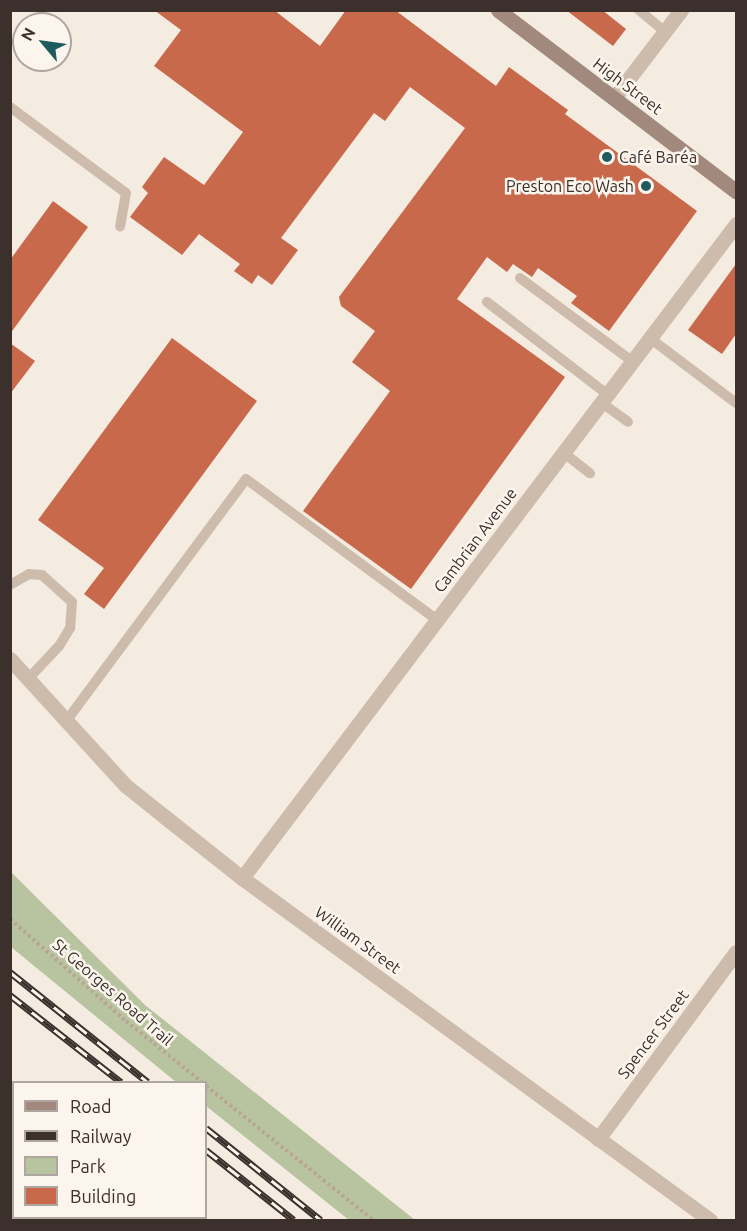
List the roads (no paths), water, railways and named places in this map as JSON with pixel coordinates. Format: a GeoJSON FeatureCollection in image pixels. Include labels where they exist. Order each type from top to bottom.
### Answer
{"type":"FeatureCollection","features":[{"type":"Feature","properties":{"kind":"main road","name":"High Street"},"geometry":{"type":"LineString","coordinates":[[498,10],[736,191]]}},
{"type":"Feature","properties":{"kind":"street"},"geometry":{"type":"LineString","coordinates":[[614,98],[681,10]]}},
{"type":"Feature","properties":{"kind":"street","name":"Cambrian Avenue"},"geometry":{"type":"LineString","coordinates":[[242,878],[736,224]]}},
{"type":"Feature","properties":{"kind":"street","name":"William Street"},"geometry":{"type":"LineString","coordinates":[[10,659],[125,785],[242,878],[710,1221]]}},
{"type":"Feature","properties":{"kind":"street","name":"Spencer Street"},"geometry":{"type":"LineString","coordinates":[[598,1139],[736,952]]}},
{"type":"Feature","properties":{"kind":"lane"},"geometry":{"type":"LineString","coordinates":[[639,10],[664,31]]}},
{"type":"Feature","properties":{"kind":"lane"},"geometry":{"type":"LineString","coordinates":[[10,106],[126,193],[120,226]]}},
{"type":"Feature","properties":{"kind":"lane"},"geometry":{"type":"LineString","coordinates":[[520,278],[633,362]]}},
{"type":"Feature","properties":{"kind":"lane"},"geometry":{"type":"LineString","coordinates":[[487,302],[605,399],[628,422]]}},
{"type":"Feature","properties":{"kind":"lane"},"geometry":{"type":"LineString","coordinates":[[651,339],[736,403]]}},
{"type":"Feature","properties":{"kind":"lane"},"geometry":{"type":"LineString","coordinates":[[564,453],[590,473]]}},
{"type":"Feature","properties":{"kind":"lane"},"geometry":{"type":"LineString","coordinates":[[68,720],[246,479],[437,620]]}},
{"type":"Feature","properties":{"kind":"lane"},"geometry":{"type":"LineString","coordinates":[[10,585],[29,574],[42,575],[72,602],[70,628],[59,646],[29,678]]}},
{"type":"Feature","properties":{"kind":"railway"},"geometry":{"type":"LineString","coordinates":[[10,972],[147,1081]]}},
{"type":"Feature","properties":{"kind":"railway"},"geometry":{"type":"LineString","coordinates":[[10,995],[120,1081]]}},
{"type":"Feature","properties":{"kind":"railway"},"geometry":{"type":"LineString","coordinates":[[207,1129],[321,1220]]}},
{"type":"Feature","properties":{"kind":"railway"},"geometry":{"type":"LineString","coordinates":[[207,1151],[294,1220]]}},
{"type":"Feature","properties":{"kind":"place","name":"Café Baréa"},"geometry":{"type":"Point","coordinates":[607,157]}},
{"type":"Feature","properties":{"kind":"place","name":"Preston Eco Wash"},"geometry":{"type":"Point","coordinates":[646,186]}}]}
